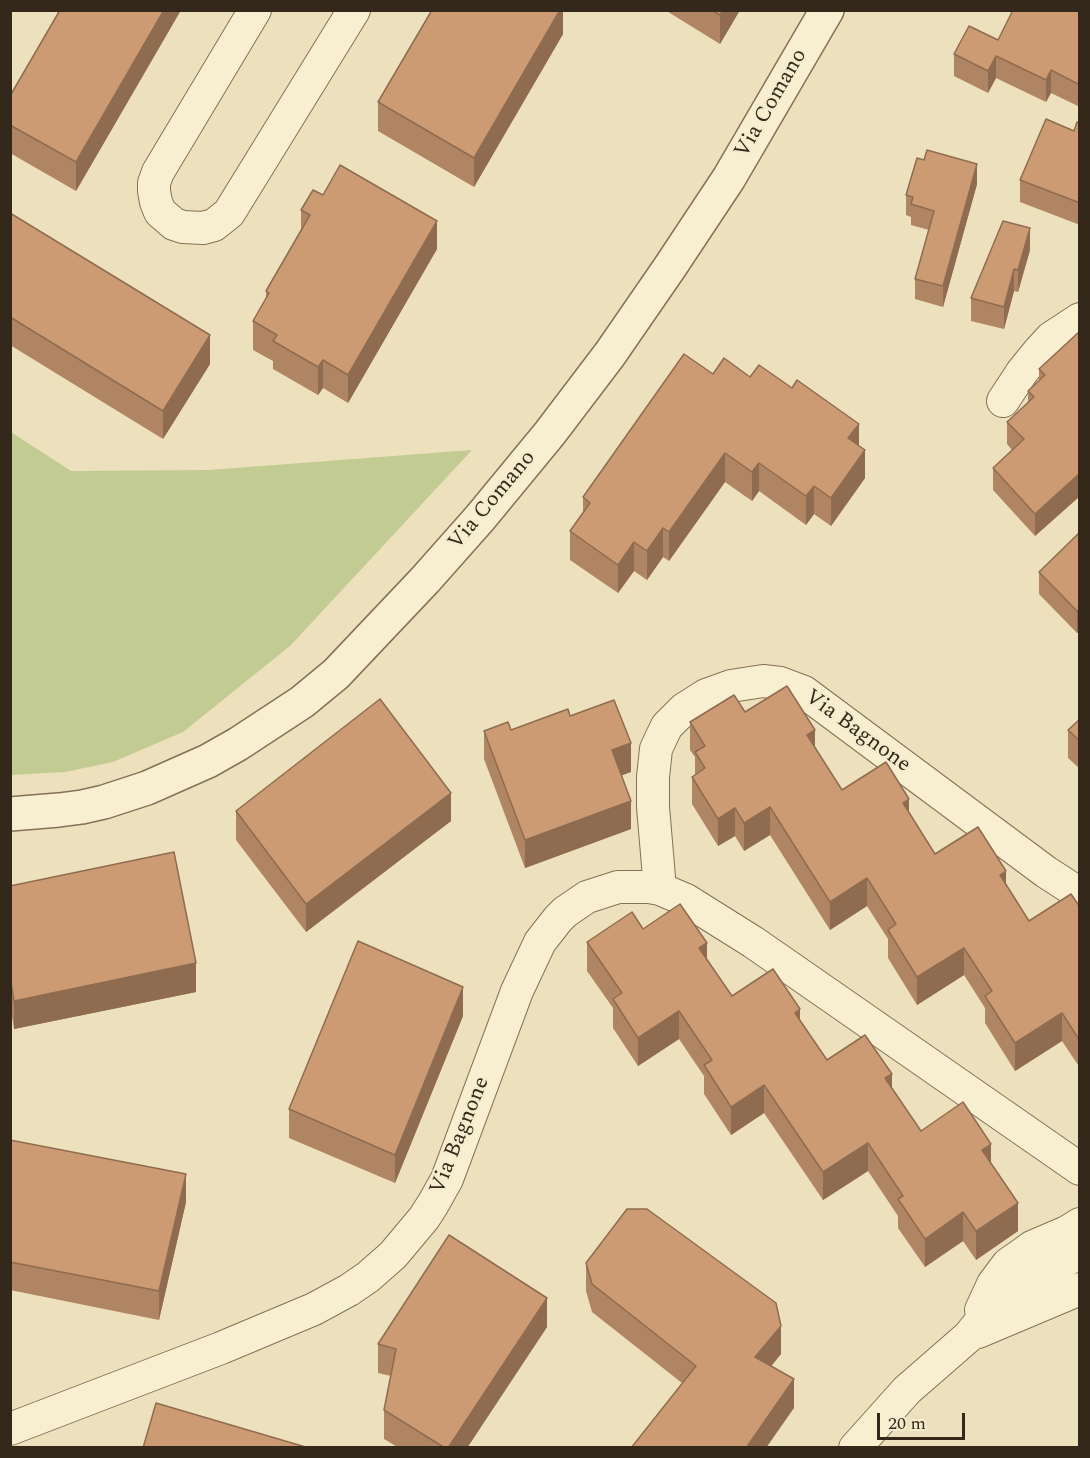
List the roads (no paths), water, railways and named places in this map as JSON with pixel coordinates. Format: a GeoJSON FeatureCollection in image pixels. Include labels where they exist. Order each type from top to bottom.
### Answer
{"type":"FeatureCollection","features":[{"type":"Feature","properties":{"kind":"street"},"geometry":{"type":"LineString","coordinates":[[255,10],[158,172],[154,191],[156,202],[160,212],[174,224],[203,228],[214,225],[229,213],[354,10]]}},
{"type":"Feature","properties":{"kind":"street","name":"Via Comano"},"geometry":{"type":"LineString","coordinates":[[10,814],[82,807],[147,788],[208,761],[238,744],[302,702],[336,674],[426,580],[480,518],[550,433],[610,354],[729,178],[826,10]]}},
{"type":"Feature","properties":{"kind":"street"},"geometry":{"type":"LineString","coordinates":[[1003,401],[1027,366],[1051,338],[1080,319]]}},
{"type":"Feature","properties":{"kind":"street","name":"Via Bagnone"},"geometry":{"type":"LineString","coordinates":[[660,889],[653,807],[653,777],[656,749],[667,726],[684,709],[706,695],[731,686],[764,681],[780,683],[804,692],[1046,872],[1080,894]]}},
{"type":"Feature","properties":{"kind":"street","name":"Via Bagnone"},"geometry":{"type":"LineString","coordinates":[[10,1429],[221,1348],[314,1309],[349,1290],[393,1255],[424,1218],[447,1179],[517,991],[540,942],[558,919],[587,897],[618,886],[660,889],[686,900],[753,942],[1080,1169]]}},
{"type":"Feature","properties":{"kind":"street"},"geometry":{"type":"LineString","coordinates":[[969,1336],[993,1284],[1008,1264],[1032,1247],[1080,1224]]}},
{"type":"Feature","properties":{"kind":"street"},"geometry":{"type":"LineString","coordinates":[[855,1448],[907,1390],[969,1336],[988,1312],[1008,1294],[1029,1278],[1080,1253]]}},
{"type":"Feature","properties":{"kind":"street"},"geometry":{"type":"LineString","coordinates":[[969,1336],[1080,1289]]}}]}
